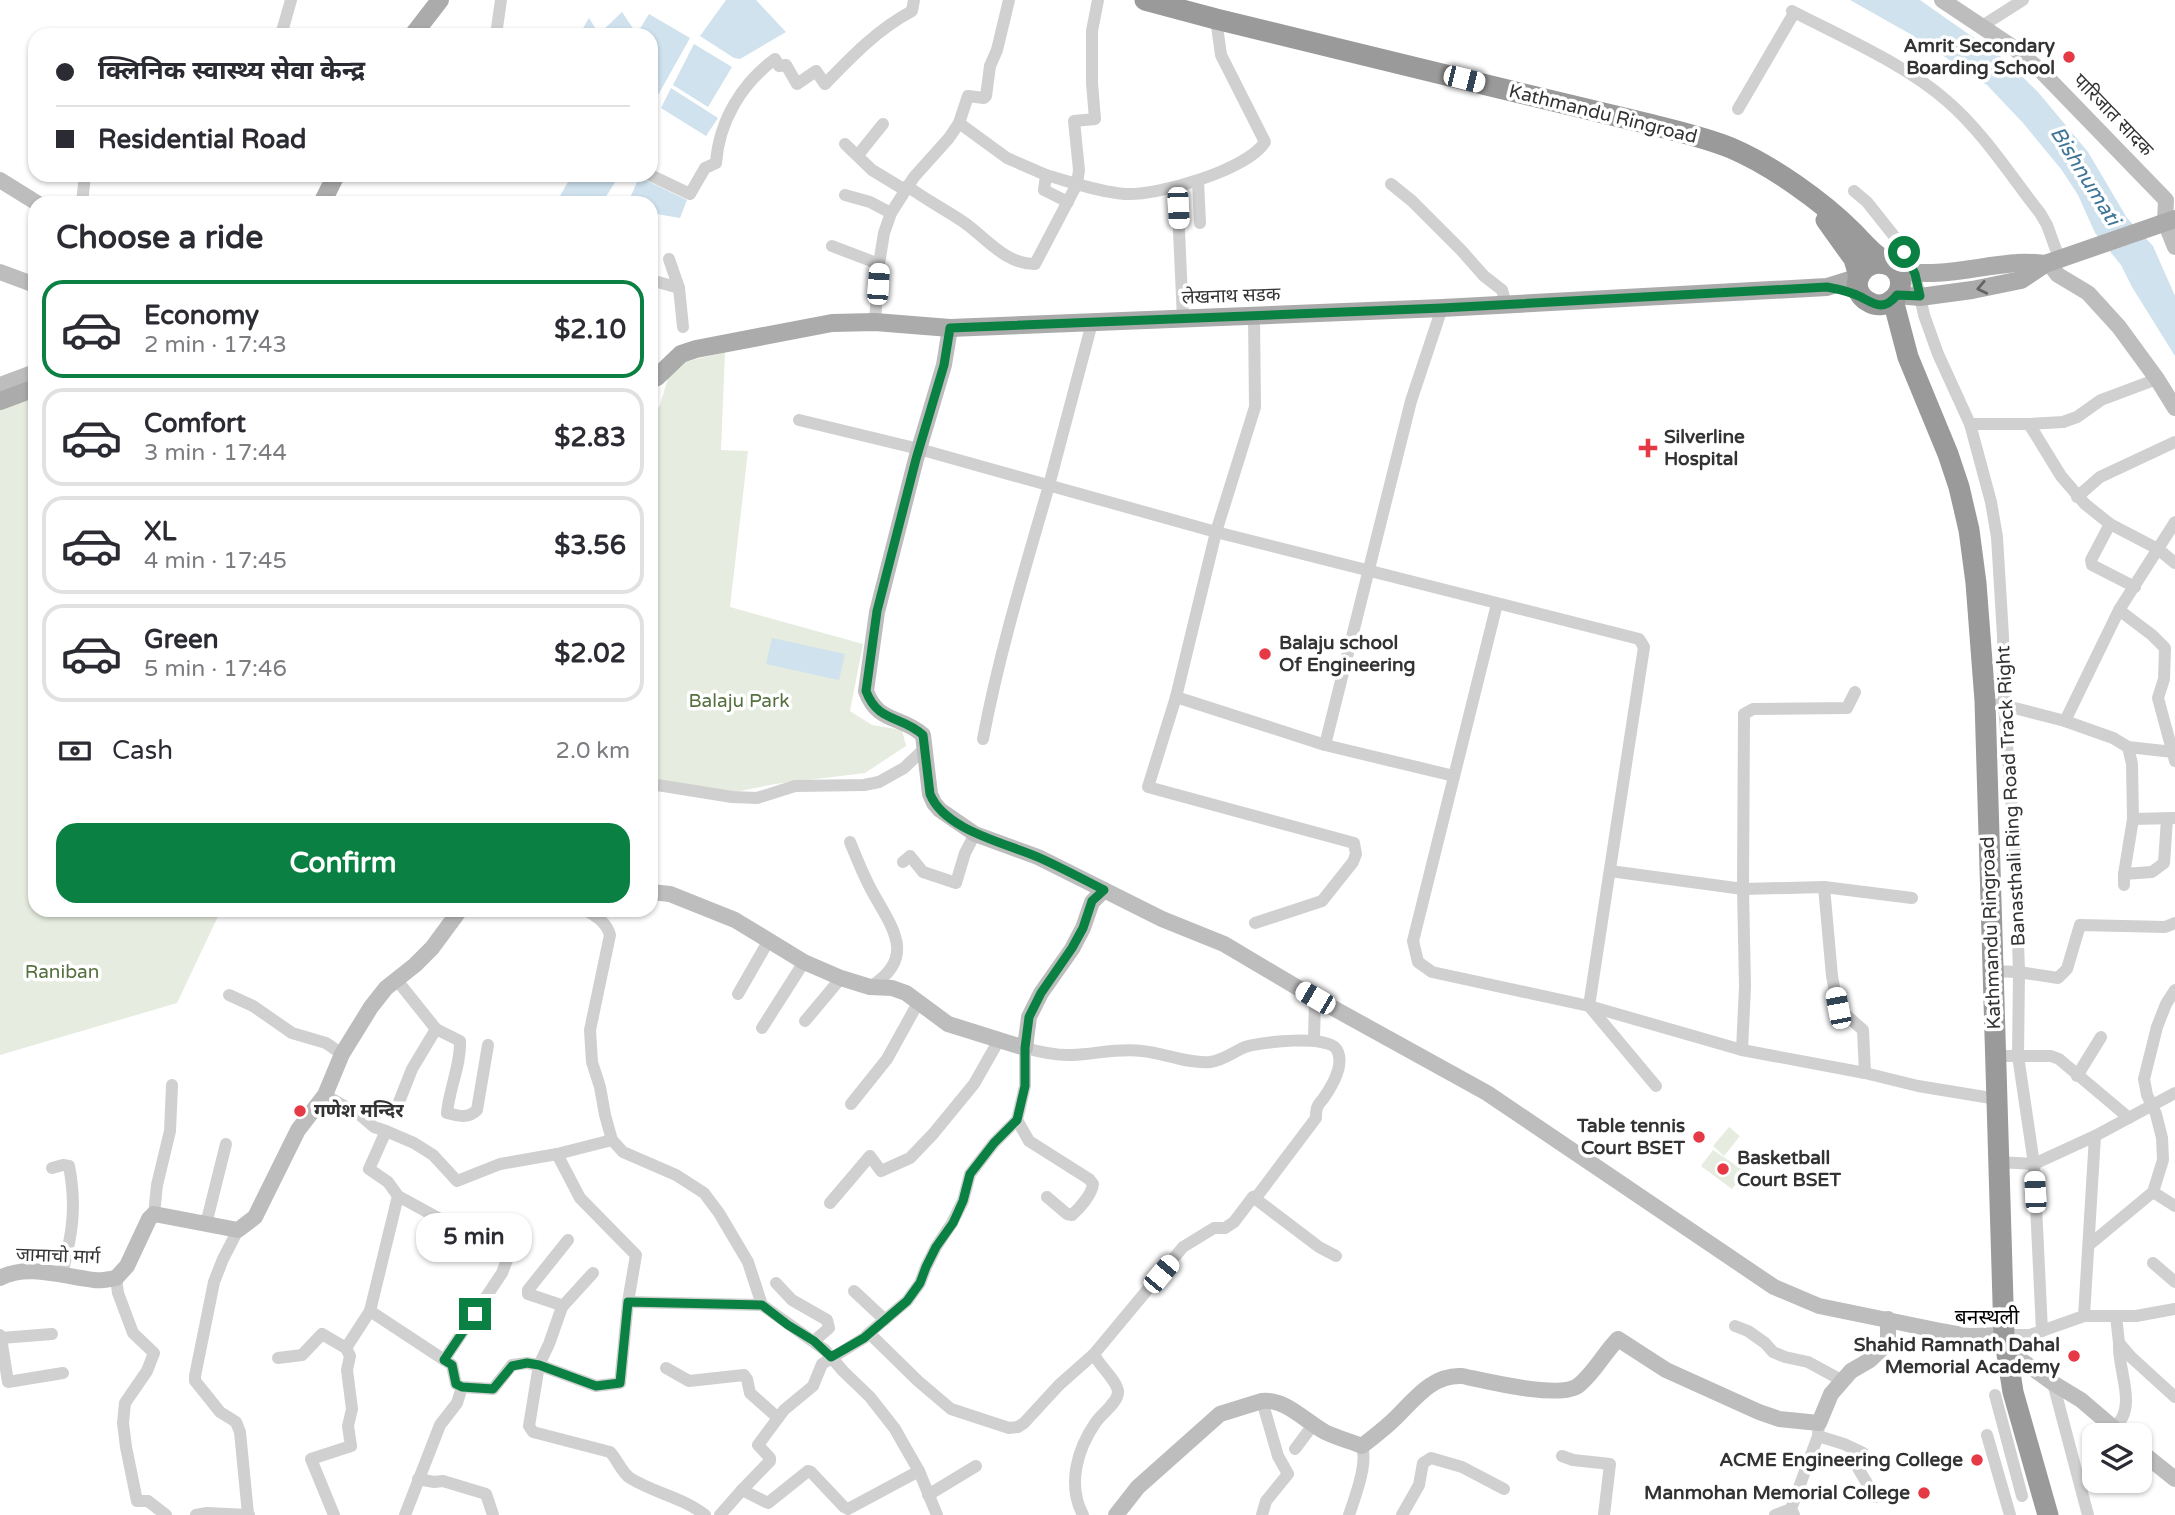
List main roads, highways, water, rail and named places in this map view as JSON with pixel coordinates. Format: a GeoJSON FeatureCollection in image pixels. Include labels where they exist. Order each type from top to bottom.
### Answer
{"type":"FeatureCollection","features":[{"type":"Feature","properties":{"kind":"highway","name":"Kathmandu Ringroad"},"geometry":{"type":"LineString","coordinates":[[1146,0],[1699,137],[1733,149],[1827,208],[1876,255],[1901,270],[1895,297],[1908,357]]}},
{"type":"Feature","properties":{"kind":"highway","name":"Kathmandu Ringroad"},"geometry":{"type":"LineString","coordinates":[[1805,193],[1854,259],[1862,288],[1908,357],[1948,454],[1969,530],[1994,703],[1992,971],[2005,1342],[2013,1392],[2048,1515]]}},
{"type":"Feature","properties":{"kind":"highway"},"geometry":{"type":"LineString","coordinates":[[1895,297],[1878,305],[1862,288],[1862,270],[1872,263],[1885,263],[1901,270]]}},
{"type":"Feature","properties":{"kind":"main road"},"geometry":{"type":"LineString","coordinates":[[418,28],[440,0]]}},
{"type":"Feature","properties":{"kind":"main road"},"geometry":{"type":"LineString","coordinates":[[1895,297],[1972,290],[2021,279],[2057,259],[2163,223]]}},
{"type":"Feature","properties":{"kind":"main road"},"geometry":{"type":"LineString","coordinates":[[1901,270],[1962,271],[2057,259]]}},
{"type":"Feature","properties":{"kind":"main road","name":"लेखनाथ सडक"},"geometry":{"type":"LineString","coordinates":[[658,376],[681,354],[696,349],[832,323],[875,322],[950,328],[1442,308],[1827,287],[1862,288]]}},
{"type":"Feature","properties":{"kind":"main road"},"geometry":{"type":"LineString","coordinates":[[0,401],[28,391]]}},
{"type":"Feature","properties":{"kind":"water"},"geometry":{"type":"Polygon","coordinates":[[[726,0],[756,0],[786,32],[740,59],[734,58],[700,36],[726,0]]]}},
{"type":"Feature","properties":{"kind":"water","name":"Bishnumati"},"geometry":{"type":"Polygon","coordinates":[[[1850,0],[1920,0],[2004,59],[2038,92],[2088,152],[2127,218],[2153,246],[2175,296],[2175,356],[2121,265],[2095,233],[2078,195],[2061,169],[2023,123],[1987,85],[1912,35],[1850,0]]]}},
{"type":"Feature","properties":{"kind":"water"},"geometry":{"type":"Polygon","coordinates":[[[622,12],[633,28],[605,28],[622,12]]]}},
{"type":"Feature","properties":{"kind":"water"},"geometry":{"type":"Polygon","coordinates":[[[649,14],[690,38],[658,95],[658,28],[640,28],[649,14]]]}},
{"type":"Feature","properties":{"kind":"water"},"geometry":{"type":"Polygon","coordinates":[[[589,18],[595,28],[583,28],[589,18]]]}},
{"type":"Feature","properties":{"kind":"water"},"geometry":{"type":"Polygon","coordinates":[[[694,44],[732,67],[708,107],[673,85],[694,44]]]}},
{"type":"Feature","properties":{"kind":"water"},"geometry":{"type":"Polygon","coordinates":[[[671,88],[718,118],[706,136],[661,108],[671,88]]]}},
{"type":"Feature","properties":{"kind":"water"},"geometry":{"type":"Polygon","coordinates":[[[568,182],[615,182],[606,196],[560,196],[568,182]]]}},
{"type":"Feature","properties":{"kind":"water"},"geometry":{"type":"Polygon","coordinates":[[[637,182],[649,182],[687,200],[680,218],[658,214],[658,196],[631,196],[637,182]]]}},
{"type":"Feature","properties":{"kind":"water"},"geometry":{"type":"Polygon","coordinates":[[[772,638],[845,654],[839,680],[766,664],[772,638]]]}},
{"type":"Feature","properties":{"kind":"place","name":"Amrit Secondary Boarding School"},"geometry":{"type":"Point","coordinates":[2069,57]}},
{"type":"Feature","properties":{"kind":"place","name":"Silverline Hospital"},"geometry":{"type":"Point","coordinates":[1648,448]}},
{"type":"Feature","properties":{"kind":"place","name":"Balaju school Of Engineering"},"geometry":{"type":"Point","coordinates":[1265,654]}},
{"type":"Feature","properties":{"kind":"place","name":"गणेश मन्दिर"},"geometry":{"type":"Point","coordinates":[300,1111]}},
{"type":"Feature","properties":{"kind":"place","name":"Table tennis Court BSET"},"geometry":{"type":"Point","coordinates":[1699,1137]}},
{"type":"Feature","properties":{"kind":"place","name":"Basketball Court BSET"},"geometry":{"type":"Point","coordinates":[1723,1169]}},
{"type":"Feature","properties":{"kind":"place","name":"Shahid Ramnath Dahal Memorial Academy"},"geometry":{"type":"Point","coordinates":[2074,1356]}},
{"type":"Feature","properties":{"kind":"place","name":"ACME Engineering College"},"geometry":{"type":"Point","coordinates":[1977,1460]}},
{"type":"Feature","properties":{"kind":"place","name":"Manmohan Memorial College"},"geometry":{"type":"Point","coordinates":[1924,1493]}},
{"type":"Feature","properties":{"kind":"district","name":"बनस्थली"},"geometry":{"type":"Point","coordinates":[1987,1317]}},
{"type":"Feature","properties":{"kind":"park label","name":"Balaju Park"},"geometry":{"type":"Point","coordinates":[739,701]}},
{"type":"Feature","properties":{"kind":"park label","name":"Raniban"},"geometry":{"type":"Point","coordinates":[62,972]}}]}
